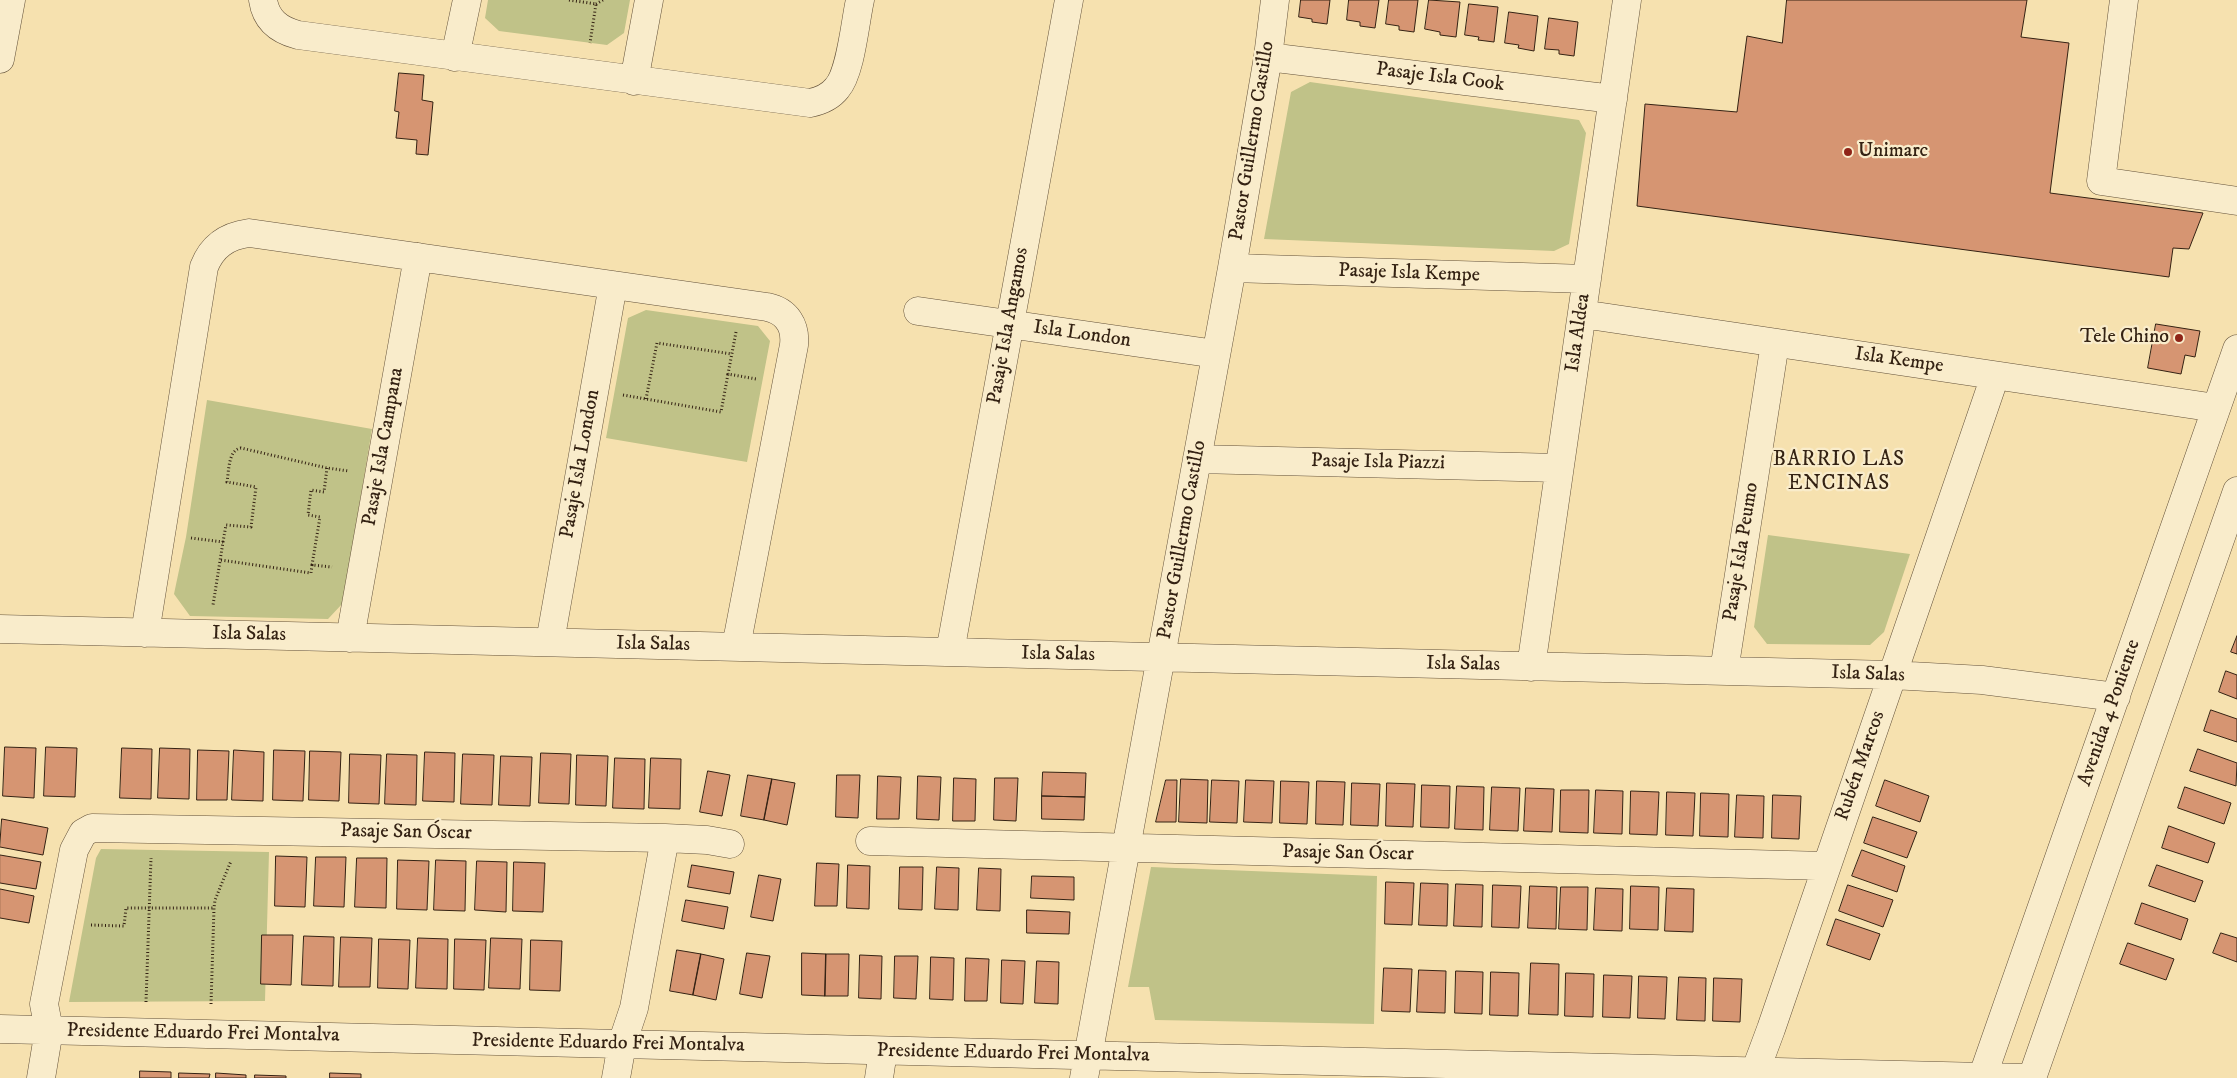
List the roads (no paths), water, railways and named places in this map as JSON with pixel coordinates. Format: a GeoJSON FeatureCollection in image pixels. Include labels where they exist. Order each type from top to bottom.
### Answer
{"type":"FeatureCollection","features":[{"type":"Feature","properties":{"kind":"street"},"geometry":{"type":"LineString","coordinates":[[0,59],[11,0]]}},
{"type":"Feature","properties":{"kind":"street"},"geometry":{"type":"LineString","coordinates":[[263,0],[271,20],[289,33],[799,102],[820,101],[837,89],[842,80],[860,0]]}},
{"type":"Feature","properties":{"kind":"street"},"geometry":{"type":"LineString","coordinates":[[456,57],[467,0]]}},
{"type":"Feature","properties":{"kind":"street"},"geometry":{"type":"LineString","coordinates":[[634,81],[649,0]]}},
{"type":"Feature","properties":{"kind":"street","name":"Pasaje Isla Angamos"},"geometry":{"type":"LineString","coordinates":[[950,652],[1069,0]]}},
{"type":"Feature","properties":{"kind":"street","name":"Pastor Guillermo Castillo"},"geometry":{"type":"LineString","coordinates":[[1086,1067],[1232,268],[1268,57],[1275,0]]}},
{"type":"Feature","properties":{"kind":"street","name":"Isla Aldea"},"geometry":{"type":"LineString","coordinates":[[1531,667],[1627,0]]}},
{"type":"Feature","properties":{"kind":"street"},"geometry":{"type":"LineString","coordinates":[[2124,0],[2101,181],[2237,201]]}},
{"type":"Feature","properties":{"kind":"street","name":"Pasaje Isla Cook"},"geometry":{"type":"LineString","coordinates":[[1268,57],[1613,100]]}},
{"type":"Feature","properties":{"kind":"street"},"geometry":{"type":"LineString","coordinates":[[145,632],[204,267],[215,248],[223,241],[235,235],[248,233],[776,309],[783,313],[793,327],[794,345],[736,647]]}},
{"type":"Feature","properties":{"kind":"street","name":"Pasaje Isla Campana"},"geometry":{"type":"LineString","coordinates":[[350,638],[418,257]]}},
{"type":"Feature","properties":{"kind":"street","name":"Pasaje Isla Kempe"},"geometry":{"type":"LineString","coordinates":[[1232,268],[1587,279]]}},
{"type":"Feature","properties":{"kind":"street","name":"Pasaje Isla London"},"geometry":{"type":"LineString","coordinates":[[550,642],[613,285]]}},
{"type":"Feature","properties":{"kind":"street","name":"Isla London"},"geometry":{"type":"LineString","coordinates":[[918,311],[1216,354]]}},
{"type":"Feature","properties":{"kind":"street","name":"Isla Kempe"},"geometry":{"type":"LineString","coordinates":[[1582,314],[2216,408]]}},
{"type":"Feature","properties":{"kind":"street","name":"Pasaje Isla Peumo"},"geometry":{"type":"LineString","coordinates":[[1724,671],[1775,343]]}},
{"type":"Feature","properties":{"kind":"street","name":"Avenida 4 Poniente"},"geometry":{"type":"LineString","coordinates":[[1983,1078],[2237,349]]}},
{"type":"Feature","properties":{"kind":"street","name":"Rubén Marcos"},"geometry":{"type":"LineString","coordinates":[[1753,1075],[1995,376]]}},
{"type":"Feature","properties":{"kind":"street","name":"Pasaje Isla Piazzi"},"geometry":{"type":"LineString","coordinates":[[1197,459],[1559,468]]}},
{"type":"Feature","properties":{"kind":"street"},"geometry":{"type":"LineString","coordinates":[[2032,1078],[2237,491]]}},
{"type":"Feature","properties":{"kind":"street","name":"Isla Salas"},"geometry":{"type":"LineString","coordinates":[[0,629],[1892,675],[1982,680],[2116,697]]}},
{"type":"Feature","properties":{"kind":"street","name":"Pasaje San Óscar"},"geometry":{"type":"LineString","coordinates":[[49,1030],[44,1004],[74,850],[83,833],[92,828],[665,838],[708,840],[730,844]]}},
{"type":"Feature","properties":{"kind":"street"},"geometry":{"type":"LineString","coordinates":[[616,1078],[622,1044],[634,1008],[665,838]]}},
{"type":"Feature","properties":{"kind":"street","name":"Pasaje San Óscar"},"geometry":{"type":"LineString","coordinates":[[870,841],[1826,866]]}},
{"type":"Feature","properties":{"kind":"street","name":"Presidente Eduardo Frei Montalva"},"geometry":{"type":"LineString","coordinates":[[0,1029],[883,1051],[1086,1067],[2025,1078]]}},
{"type":"Feature","properties":{"kind":"street"},"geometry":{"type":"LineString","coordinates":[[41,1078],[49,1030]]}},
{"type":"Feature","properties":{"kind":"street"},"geometry":{"type":"LineString","coordinates":[[879,1078],[883,1051]]}},
{"type":"Feature","properties":{"kind":"place","name":"Unimarc"},"geometry":{"type":"Point","coordinates":[1848,152]}},
{"type":"Feature","properties":{"kind":"place","name":"Tele Chino"},"geometry":{"type":"Point","coordinates":[2179,338]}},
{"type":"Feature","properties":{"kind":"district","name":"BARRIO LAS ENCINAS"},"geometry":{"type":"Point","coordinates":[1839,473]}}]}
